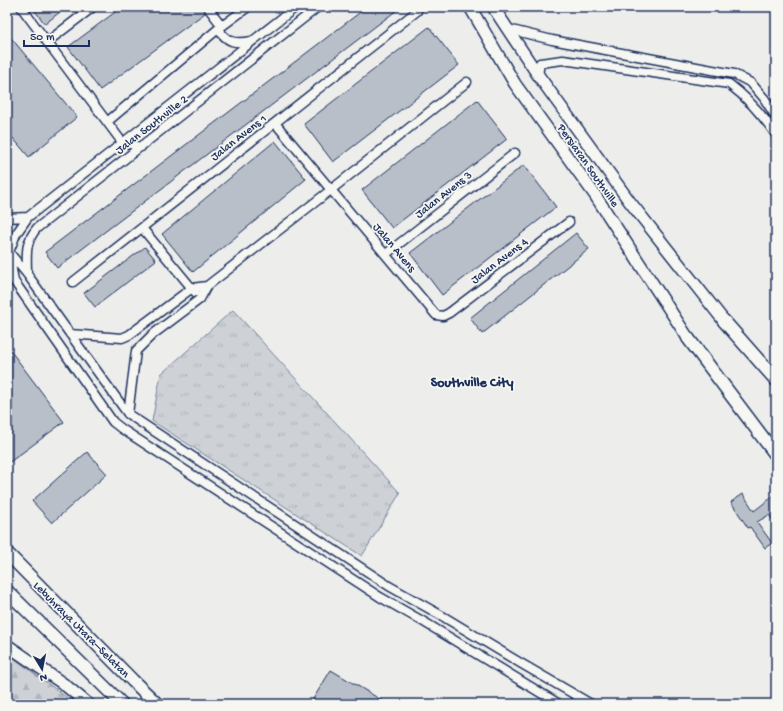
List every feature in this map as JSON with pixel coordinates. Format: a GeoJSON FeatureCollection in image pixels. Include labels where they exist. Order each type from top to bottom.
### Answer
{"type":"FeatureCollection","features":[{"type":"Feature","properties":{"kind":"highway"},"geometry":{"type":"LineString","coordinates":[[724,321],[776,380]]}},
{"type":"Feature","properties":{"kind":"highway"},"geometry":{"type":"LineString","coordinates":[[688,338],[776,455]]}},
{"type":"Feature","properties":{"kind":"highway","name":"Lebuhraya Utara–Selatan"},"geometry":{"type":"LineString","coordinates":[[7,553],[157,704]]}},
{"type":"Feature","properties":{"kind":"highway","name":"Lebuhraya Utara–Selatan"},"geometry":{"type":"LineString","coordinates":[[7,591],[122,704]]}},
{"type":"Feature","properties":{"kind":"main road","name":"Persiaran Southville"},"geometry":{"type":"LineString","coordinates":[[470,7],[515,84],[595,195],[688,338]]}},
{"type":"Feature","properties":{"kind":"main road","name":"Persiaran Southville"},"geometry":{"type":"LineString","coordinates":[[493,7],[538,75],[630,202],[724,321]]}},
{"type":"Feature","properties":{"kind":"main road"},"geometry":{"type":"LineString","coordinates":[[7,645],[65,685],[88,704]]}},
{"type":"Feature","properties":{"kind":"street"},"geometry":{"type":"LineString","coordinates":[[21,7],[122,142],[141,147]]}},
{"type":"Feature","properties":{"kind":"street"},"geometry":{"type":"LineString","coordinates":[[47,42],[93,7]]}},
{"type":"Feature","properties":{"kind":"street"},"geometry":{"type":"LineString","coordinates":[[106,122],[220,28],[248,7]]}},
{"type":"Feature","properties":{"kind":"street","name":"Jalan Southville 2"},"geometry":{"type":"LineString","coordinates":[[8,250],[16,234],[28,217],[296,7]]}},
{"type":"Feature","properties":{"kind":"street","name":"Jalan Southville 2"},"geometry":{"type":"LineString","coordinates":[[27,274],[27,244],[31,235],[37,228],[318,7]]}},
{"type":"Feature","properties":{"kind":"street"},"geometry":{"type":"LineString","coordinates":[[209,9],[223,36],[229,41],[241,43],[255,40]]}},
{"type":"Feature","properties":{"kind":"street","name":"Jalan Avens 1"},"geometry":{"type":"LineString","coordinates":[[73,282],[417,11]]}},
{"type":"Feature","properties":{"kind":"street"},"geometry":{"type":"LineString","coordinates":[[508,29],[552,40],[734,74],[751,84],[764,98],[776,117]]}},
{"type":"Feature","properties":{"kind":"street"},"geometry":{"type":"LineString","coordinates":[[538,75],[540,63],[563,60],[729,84],[746,96],[776,135]]}},
{"type":"Feature","properties":{"kind":"street"},"geometry":{"type":"LineString","coordinates":[[128,414],[136,351],[152,335],[200,298],[207,286],[467,82]]}},
{"type":"Feature","properties":{"kind":"street","name":"Jalan Avens"},"geometry":{"type":"LineString","coordinates":[[275,123],[436,314],[443,316]]}},
{"type":"Feature","properties":{"kind":"street","name":"Jalan Avens 3"},"geometry":{"type":"LineString","coordinates":[[386,254],[515,153]]}},
{"type":"Feature","properties":{"kind":"street"},"geometry":{"type":"LineString","coordinates":[[7,218],[28,217]]}},
{"type":"Feature","properties":{"kind":"street","name":"Jalan Avens 4"},"geometry":{"type":"LineString","coordinates":[[443,316],[569,222]]}},
{"type":"Feature","properties":{"kind":"street"},"geometry":{"type":"LineString","coordinates":[[142,228],[200,298]]}},
{"type":"Feature","properties":{"kind":"street"},"geometry":{"type":"LineString","coordinates":[[8,250],[128,414],[389,586],[592,704]]}},
{"type":"Feature","properties":{"kind":"street"},"geometry":{"type":"LineString","coordinates":[[8,250],[14,281],[113,422],[129,434],[380,597],[559,704]]}},
{"type":"Feature","properties":{"kind":"street"},"geometry":{"type":"LineString","coordinates":[[70,334],[122,338],[129,335],[192,288],[207,286]]}},
{"type":"Feature","properties":{"kind":"street"},"geometry":{"type":"LineString","coordinates":[[168,306],[178,316]]}},
{"type":"Feature","properties":{"kind":"street"},"geometry":{"type":"LineString","coordinates":[[143,324],[152,335]]}},
{"type":"Feature","properties":{"kind":"green space"},"geometry":{"type":"Polygon","coordinates":[[[233,310],[400,493],[362,556],[152,421],[161,374],[233,310]]]}},
{"type":"Feature","properties":{"kind":"green space"},"geometry":{"type":"Polygon","coordinates":[[[7,653],[70,700],[68,704],[7,704],[7,653]]]}},
{"type":"Feature","properties":{"kind":"building"},"geometry":{"type":"Polygon","coordinates":[[[32,7],[66,7],[45,24],[32,7]]]}},
{"type":"Feature","properties":{"kind":"building"},"geometry":{"type":"Polygon","coordinates":[[[122,7],[204,7],[205,13],[100,90],[68,47],[122,7]]]}},
{"type":"Feature","properties":{"kind":"building"},"geometry":{"type":"Polygon","coordinates":[[[367,7],[401,7],[57,268],[45,252],[367,7]]]}},
{"type":"Feature","properties":{"kind":"building"},"geometry":{"type":"Polygon","coordinates":[[[429,27],[459,65],[333,162],[304,124],[429,27]]]}},
{"type":"Feature","properties":{"kind":"building"},"geometry":{"type":"Polygon","coordinates":[[[7,33],[77,117],[29,157],[7,131],[7,33]]]}},
{"type":"Feature","properties":{"kind":"building"},"geometry":{"type":"Polygon","coordinates":[[[477,100],[507,139],[392,228],[362,190],[477,100]]]}},
{"type":"Feature","properties":{"kind":"building"},"geometry":{"type":"Polygon","coordinates":[[[275,141],[306,179],[193,272],[162,234],[275,141]]]}},
{"type":"Feature","properties":{"kind":"building"},"geometry":{"type":"Polygon","coordinates":[[[524,165],[556,207],[442,295],[410,253],[524,165]]]}},
{"type":"Feature","properties":{"kind":"building"},"geometry":{"type":"Polygon","coordinates":[[[576,233],[589,249],[482,334],[470,318],[576,233]]]}},
{"type":"Feature","properties":{"kind":"building"},"geometry":{"type":"Polygon","coordinates":[[[145,247],[156,260],[95,307],[84,293],[145,247]]]}},
{"type":"Feature","properties":{"kind":"building"},"geometry":{"type":"Polygon","coordinates":[[[7,346],[64,422],[7,464],[7,346]]]}},
{"type":"Feature","properties":{"kind":"building"},"geometry":{"type":"Polygon","coordinates":[[[87,452],[107,474],[52,523],[32,501],[87,452]]]}},
{"type":"Feature","properties":{"kind":"building"},"geometry":{"type":"Polygon","coordinates":[[[743,494],[754,511],[776,494],[776,524],[769,515],[757,522],[772,543],[765,548],[750,527],[748,528],[731,502],[743,494]]]}},
{"type":"Feature","properties":{"kind":"building"},"geometry":{"type":"Polygon","coordinates":[[[331,670],[388,704],[310,704],[331,670]]]}},
{"type":"Feature","properties":{"kind":"district","name":"Southville City"},"geometry":{"type":"Point","coordinates":[472,381]}}]}
